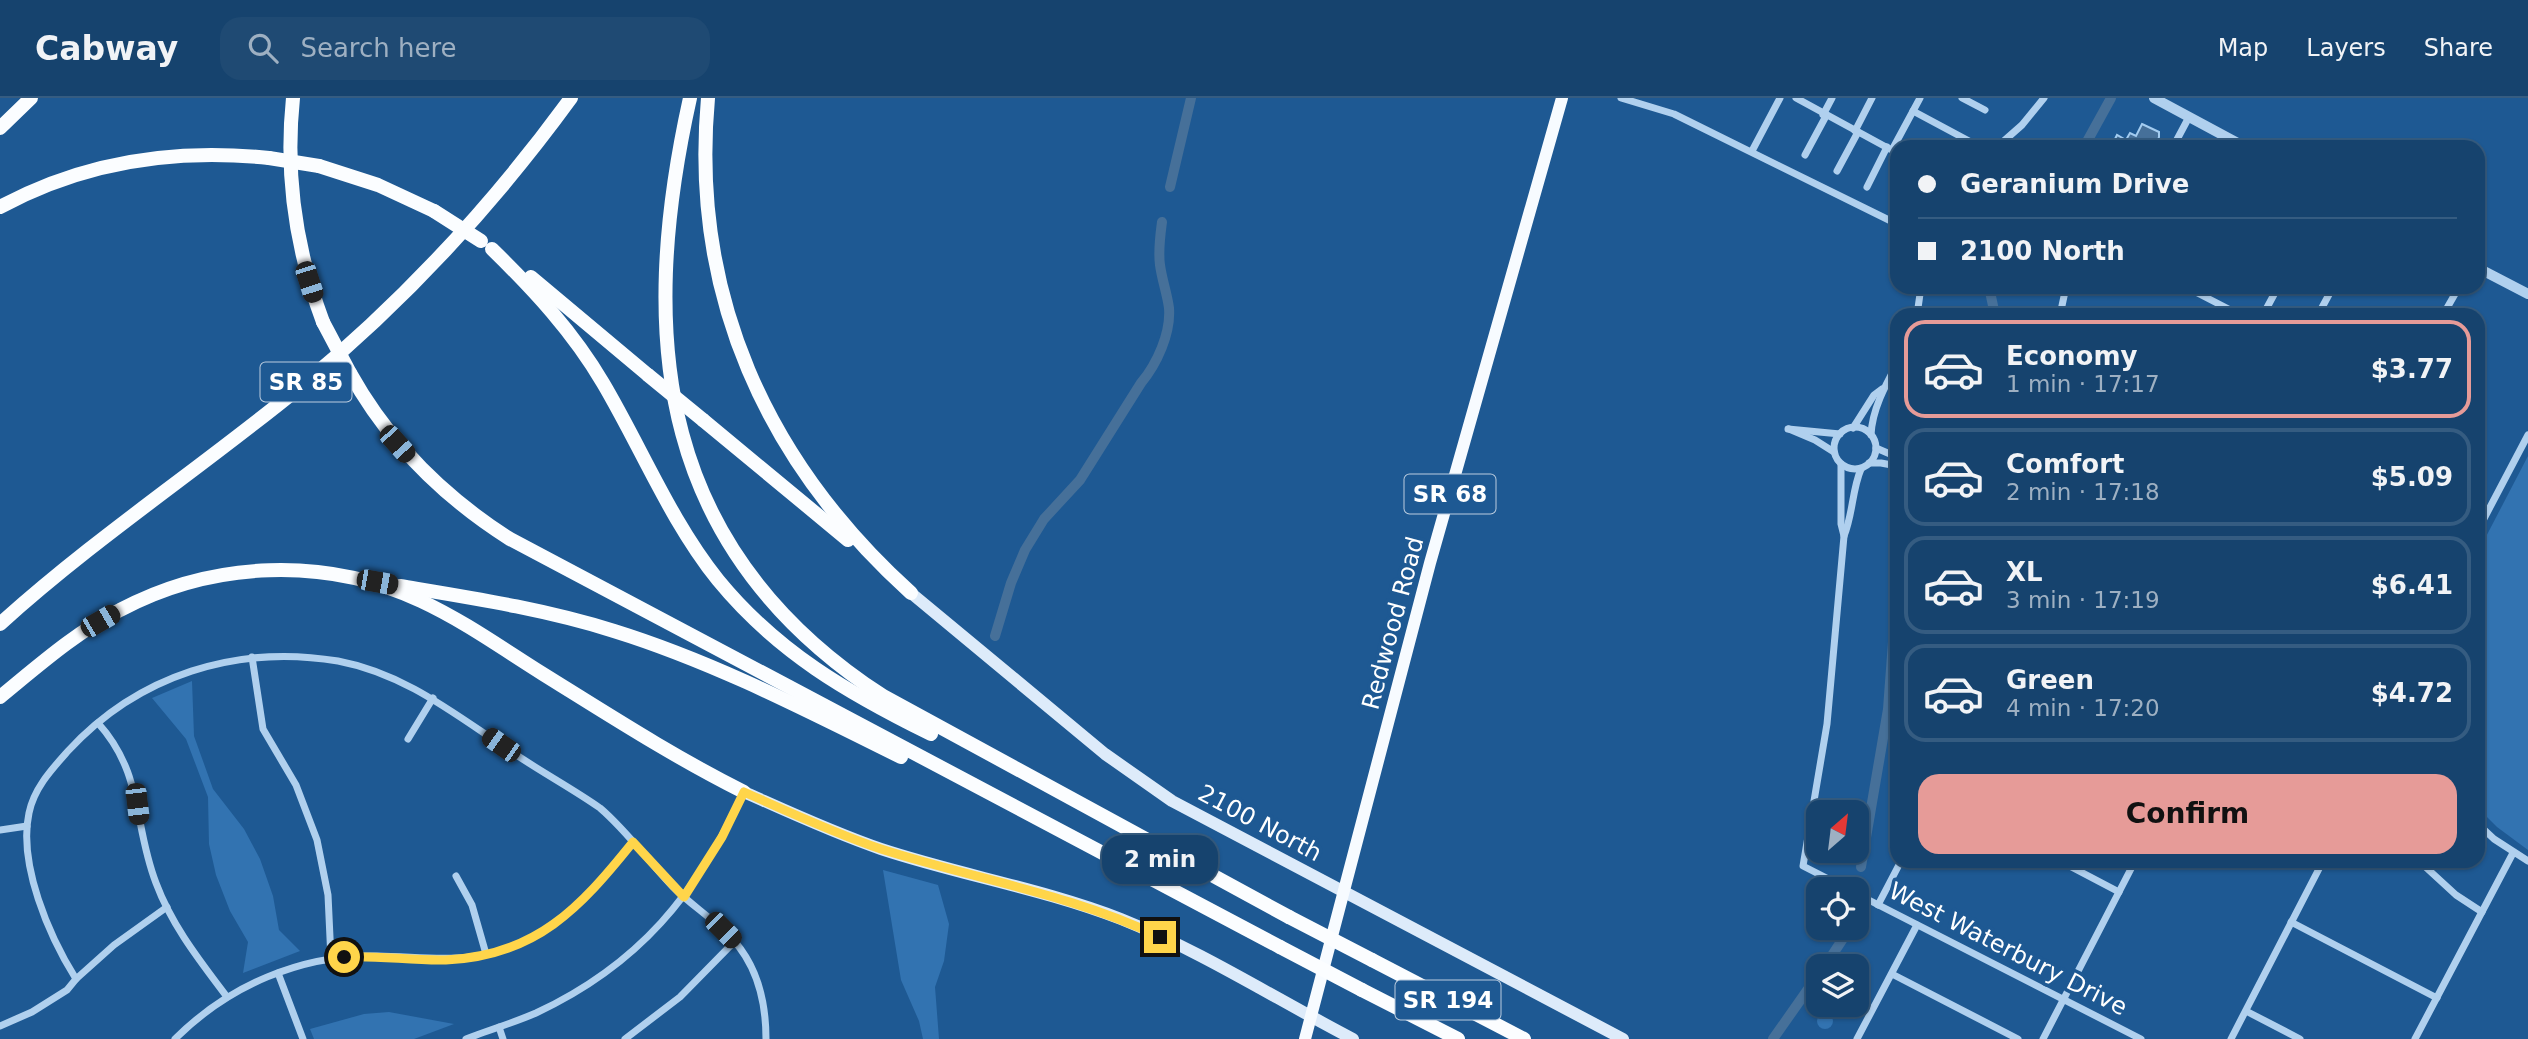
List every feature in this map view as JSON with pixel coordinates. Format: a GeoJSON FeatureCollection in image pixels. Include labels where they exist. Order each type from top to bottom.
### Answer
{"type":"FeatureCollection","features":[{"type":"Feature","properties":{"kind":"highway"},"geometry":{"type":"LineString","coordinates":[[0,128],[31,98]]}},
{"type":"Feature","properties":{"kind":"highway"},"geometry":{"type":"LineString","coordinates":[[293,98],[290,148],[295,218],[309,282],[323,322],[372,410],[411,460],[449,496],[492,528],[541,556],[1090,847]]}},
{"type":"Feature","properties":{"kind":"highway","name":"SR 85"},"geometry":{"type":"LineString","coordinates":[[0,624],[68,564],[265,415],[366,329],[424,273],[483,209],[571,98]]}},
{"type":"Feature","properties":{"kind":"highway"},"geometry":{"type":"LineString","coordinates":[[690,98],[679,150],[671,213],[666,286],[667,360],[673,401],[686,451],[706,501],[726,539],[754,580],[786,618],[851,675],[906,710],[1133,834]]}},
{"type":"Feature","properties":{"kind":"highway"},"geometry":{"type":"LineString","coordinates":[[708,98],[705,176],[709,229],[723,300],[747,369],[780,435],[812,485],[856,538],[911,593]]}},
{"type":"Feature","properties":{"kind":"highway"},"geometry":{"type":"LineString","coordinates":[[0,206],[61,178],[124,161],[185,154],[269,158],[319,166],[378,185],[434,211],[542,286],[911,593]]}},
{"type":"Feature","properties":{"kind":"highway"},"geometry":{"type":"LineString","coordinates":[[486,245],[532,289],[578,344],[602,382],[688,540],[719,580],[770,635],[807,665],[848,691],[1133,834]]}},
{"type":"Feature","properties":{"kind":"highway"},"geometry":{"type":"LineString","coordinates":[[0,697],[100,621],[175,586],[224,574],[273,570],[312,571],[535,610],[645,641],[751,685],[1090,847]]}},
{"type":"Feature","properties":{"kind":"highway"},"geometry":{"type":"LineString","coordinates":[[351,577],[399,592],[440,610],[665,750],[744,792]]}},
{"type":"Feature","properties":{"kind":"highway","name":"SR 194"},"geometry":{"type":"LineString","coordinates":[[1133,834],[1524,1039]]}},
{"type":"Feature","properties":{"kind":"highway","name":"SR 194"},"geometry":{"type":"LineString","coordinates":[[1090,847],[1458,1039]]}},
{"type":"Feature","properties":{"kind":"main road","name":"Redwood Road"},"geometry":{"type":"LineString","coordinates":[[1305,1039],[1430,563],[1562,98]]}},
{"type":"Feature","properties":{"kind":"main road","name":"2100 North"},"geometry":{"type":"LineString","coordinates":[[911,593],[1085,738],[1147,785],[1198,815],[1623,1039]]}},
{"type":"Feature","properties":{"kind":"main road"},"geometry":{"type":"LineString","coordinates":[[744,792],[810,822],[880,849],[1069,901],[1121,919],[1349,1037]]}},
{"type":"Feature","properties":{"kind":"street"},"geometry":{"type":"LineString","coordinates":[[1621,98],[1674,114],[1890,220]]}},
{"type":"Feature","properties":{"kind":"street"},"geometry":{"type":"LineString","coordinates":[[1752,151],[1780,98]]}},
{"type":"Feature","properties":{"kind":"street"},"geometry":{"type":"LineString","coordinates":[[1796,98],[1890,149]]}},
{"type":"Feature","properties":{"kind":"street"},"geometry":{"type":"LineString","coordinates":[[1805,155],[1832,98]]}},
{"type":"Feature","properties":{"kind":"street"},"geometry":{"type":"LineString","coordinates":[[1837,171],[1871,98]]}},
{"type":"Feature","properties":{"kind":"street"},"geometry":{"type":"LineString","coordinates":[[1897,140],[1920,98]]}},
{"type":"Feature","properties":{"kind":"street"},"geometry":{"type":"LineString","coordinates":[[1962,98],[1985,110]]}},
{"type":"Feature","properties":{"kind":"street"},"geometry":{"type":"LineString","coordinates":[[2005,140],[2022,125],[2044,98]]}},
{"type":"Feature","properties":{"kind":"street"},"geometry":{"type":"LineString","coordinates":[[2154,98],[2232,140]]}},
{"type":"Feature","properties":{"kind":"street"},"geometry":{"type":"LineString","coordinates":[[1913,111],[1967,140]]}},
{"type":"Feature","properties":{"kind":"street"},"geometry":{"type":"LineString","coordinates":[[2178,140],[2189,117]]}},
{"type":"Feature","properties":{"kind":"street"},"geometry":{"type":"LineString","coordinates":[[1867,187],[1890,153]]}},
{"type":"Feature","properties":{"kind":"street"},"geometry":{"type":"LineString","coordinates":[[2485,272],[2528,293]]}},
{"type":"Feature","properties":{"kind":"street"},"geometry":{"type":"LineString","coordinates":[[2200,294],[2226,308]]}},
{"type":"Feature","properties":{"kind":"street"},"geometry":{"type":"LineString","coordinates":[[1870,463],[1876,448],[1871,435],[1872,416],[1890,376]]}},
{"type":"Feature","properties":{"kind":"street"},"geometry":{"type":"LineString","coordinates":[[1853,428],[1874,395],[1883,388]]}},
{"type":"Feature","properties":{"kind":"street"},"geometry":{"type":"LineString","coordinates":[[1835,452],[1788,429],[1840,433],[1853,428],[1871,435]]}},
{"type":"Feature","properties":{"kind":"street"},"geometry":{"type":"LineString","coordinates":[[1840,433],[1834,446],[1841,464],[1841,524],[1844,536]]}},
{"type":"Feature","properties":{"kind":"street"},"geometry":{"type":"LineString","coordinates":[[2485,517],[2528,435]]}},
{"type":"Feature","properties":{"kind":"street"},"geometry":{"type":"LineString","coordinates":[[1876,448],[1890,454]]}},
{"type":"Feature","properties":{"kind":"street"},"geometry":{"type":"LineString","coordinates":[[1841,464],[1854,469],[1861,469],[1870,463],[1890,465]]}},
{"type":"Feature","properties":{"kind":"street"},"geometry":{"type":"LineString","coordinates":[[1825,877],[1803,866],[1827,724],[1844,536],[1861,469]]}},
{"type":"Feature","properties":{"kind":"street"},"geometry":{"type":"LineString","coordinates":[[76,979],[43,910],[32,873],[27,826],[31,805],[45,779],[98,723],[130,699],[163,681],[200,667],[252,657],[291,655],[354,665],[394,678],[433,698],[610,817],[684,897],[735,941],[750,962],[765,1005],[766,1039]]}},
{"type":"Feature","properties":{"kind":"street"},"geometry":{"type":"LineString","coordinates":[[252,657],[263,729],[296,785],[319,849],[328,895],[331,959]]}},
{"type":"Feature","properties":{"kind":"street"},"geometry":{"type":"LineString","coordinates":[[408,739],[433,698]]}},
{"type":"Feature","properties":{"kind":"street"},"geometry":{"type":"LineString","coordinates":[[98,723],[117,748],[132,779],[145,850],[167,907],[187,943],[227,997]]}},
{"type":"Feature","properties":{"kind":"street"},"geometry":{"type":"LineString","coordinates":[[466,1039],[552,1005],[605,973],[640,944],[684,897],[722,837],[744,792]]}},
{"type":"Feature","properties":{"kind":"street"},"geometry":{"type":"LineString","coordinates":[[0,830],[27,826]]}},
{"type":"Feature","properties":{"kind":"street"},"geometry":{"type":"LineString","coordinates":[[2485,830],[2513,853],[2528,861]]}},
{"type":"Feature","properties":{"kind":"street"},"geometry":{"type":"LineString","coordinates":[[175,1039],[227,997],[278,972],[331,959],[375,956],[444,960],[486,954],[517,944],[556,923],[590,894],[633,842]]}},
{"type":"Feature","properties":{"kind":"street"},"geometry":{"type":"LineString","coordinates":[[2415,1039],[2513,853]]}},
{"type":"Feature","properties":{"kind":"street"},"geometry":{"type":"LineString","coordinates":[[1878,905],[1897,868]]}},
{"type":"Feature","properties":{"kind":"street"},"geometry":{"type":"LineString","coordinates":[[2073,868],[2119,892]]}},
{"type":"Feature","properties":{"kind":"street"},"geometry":{"type":"LineString","coordinates":[[2043,1039],[2131,868]]}},
{"type":"Feature","properties":{"kind":"street"},"geometry":{"type":"LineString","coordinates":[[2231,1039],[2319,868]]}},
{"type":"Feature","properties":{"kind":"street"},"geometry":{"type":"LineString","coordinates":[[2427,868],[2456,895],[2482,912]]}},
{"type":"Feature","properties":{"kind":"street"},"geometry":{"type":"LineString","coordinates":[[456,876],[472,905],[486,954]]}},
{"type":"Feature","properties":{"kind":"street","name":"West Waterbury Drive"},"geometry":{"type":"LineString","coordinates":[[1869,900],[2141,1039]]}},
{"type":"Feature","properties":{"kind":"street"},"geometry":{"type":"LineString","coordinates":[[0,1026],[32,1013],[67,990],[129,933],[167,907]]}},
{"type":"Feature","properties":{"kind":"street"},"geometry":{"type":"LineString","coordinates":[[2291,922],[2437,998]]}},
{"type":"Feature","properties":{"kind":"street"},"geometry":{"type":"LineString","coordinates":[[1857,1039],[1917,925]]}},
{"type":"Feature","properties":{"kind":"street"},"geometry":{"type":"LineString","coordinates":[[625,1039],[680,997],[735,941]]}},
{"type":"Feature","properties":{"kind":"street"},"geometry":{"type":"LineString","coordinates":[[278,972],[303,1039]]}},
{"type":"Feature","properties":{"kind":"street"},"geometry":{"type":"LineString","coordinates":[[1892,974],[2018,1039]]}},
{"type":"Feature","properties":{"kind":"street"},"geometry":{"type":"LineString","coordinates":[[2246,1011],[2300,1039]]}},
{"type":"Feature","properties":{"kind":"street"},"geometry":{"type":"LineString","coordinates":[[499,1027],[503,1039]]}},
{"type":"Feature","properties":{"kind":"shaded area"},"geometry":{"type":"Polygon","coordinates":[[[2142,124],[2159,132],[2158,140],[2126,140],[2130,133],[2136,136],[2142,124]]]}},
{"type":"Feature","properties":{"kind":"shaded area"},"geometry":{"type":"Polygon","coordinates":[[[2528,456],[2528,850],[2485,815],[2485,539],[2528,456]]]}},
{"type":"Feature","properties":{"kind":"shaded area"},"geometry":{"type":"Polygon","coordinates":[[[192,681],[194,736],[213,789],[244,829],[260,859],[273,896],[279,930],[300,951],[243,973],[248,942],[230,911],[216,875],[209,844],[208,797],[186,739],[152,698],[192,681]]]}},
{"type":"Feature","properties":{"kind":"shaded area"},"geometry":{"type":"Polygon","coordinates":[[[883,870],[938,885],[949,924],[944,961],[935,987],[939,1039],[923,1039],[919,1021],[901,980],[883,870]]]}},
{"type":"Feature","properties":{"kind":"shaded area"},"geometry":{"type":"Polygon","coordinates":[[[389,1012],[454,1024],[414,1039],[314,1039],[310,1029],[364,1014],[389,1012]]]}},
{"type":"Feature","properties":{"kind":"shaded area"},"geometry":{"type":"Polygon","coordinates":[[[1818,1017],[1832,1018],[1831,1027],[1819,1027],[1818,1017]]]}},
{"type":"Feature","properties":{"kind":"waterway"},"geometry":{"type":"LineString","coordinates":[[1170,187],[1191,98]]}},
{"type":"Feature","properties":{"kind":"waterway"},"geometry":{"type":"LineString","coordinates":[[2088,140],[2111,98]]}},
{"type":"Feature","properties":{"kind":"waterway"},"geometry":{"type":"LineString","coordinates":[[995,636],[1011,583],[1025,550],[1044,519],[1080,480],[1162,348],[1169,318],[1159,260],[1162,222]]}},
{"type":"Feature","properties":{"kind":"waterway"},"geometry":{"type":"LineString","coordinates":[[1990,294],[1994,308]]}},
{"type":"Feature","properties":{"kind":"waterway"},"geometry":{"type":"LineString","coordinates":[[1861,867],[1888,709],[1890,682]]}},
{"type":"Feature","properties":{"kind":"waterway"},"geometry":{"type":"LineString","coordinates":[[1833,954],[1842,940]]}},
{"type":"Feature","properties":{"kind":"waterway"},"geometry":{"type":"LineString","coordinates":[[1773,1039],[1806,992]]}},
{"type":"Feature","properties":{"kind":"route"},"geometry":{"type":"LineString","coordinates":[[344,957],[461,959],[493,953],[517,944],[556,923],[580,904],[633,842],[684,897],[722,837],[744,792],[810,822],[880,849],[1069,901],[1121,919],[1160,937]]}}]}
